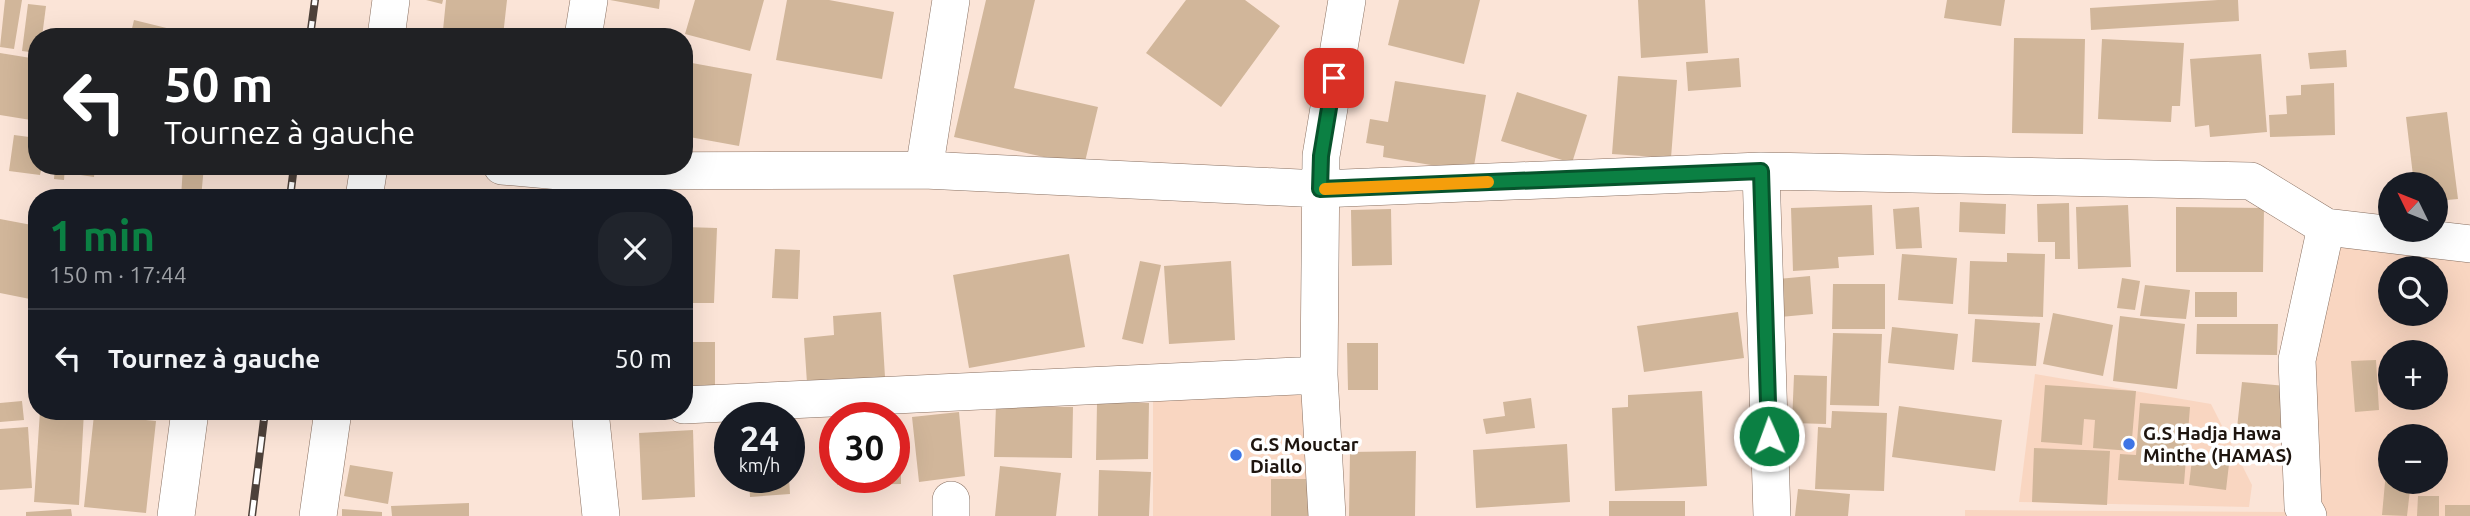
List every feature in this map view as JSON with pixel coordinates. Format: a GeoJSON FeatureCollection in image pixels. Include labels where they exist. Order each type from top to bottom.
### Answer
{"type":"FeatureCollection","features":[{"type":"Feature","properties":{"kind":"street"},"geometry":{"type":"LineString","coordinates":[[387,28],[391,0]]}},
{"type":"Feature","properties":{"kind":"street"},"geometry":{"type":"LineString","coordinates":[[584,28],[589,0]]}},
{"type":"Feature","properties":{"kind":"street"},"geometry":{"type":"LineString","coordinates":[[924,170],[951,0]]}},
{"type":"Feature","properties":{"kind":"street"},"geometry":{"type":"LineString","coordinates":[[1327,516],[1319,375],[1321,156],[1347,0]]}},
{"type":"Feature","properties":{"kind":"street"},"geometry":{"type":"LineString","coordinates":[[561,178],[924,170],[1320,189],[1761,171],[2250,181],[2326,227],[2470,244]]}},
{"type":"Feature","properties":{"kind":"street"},"geometry":{"type":"LineString","coordinates":[[1761,171],[1772,516]]}},
{"type":"Feature","properties":{"kind":"street"},"geometry":{"type":"LineString","coordinates":[[2308,516],[2303,507],[2297,360],[2326,227]]}},
{"type":"Feature","properties":{"kind":"street"},"geometry":{"type":"LineString","coordinates":[[693,405],[1319,375]]}},
{"type":"Feature","properties":{"kind":"street"},"geometry":{"type":"LineString","coordinates":[[176,516],[189,420]]}},
{"type":"Feature","properties":{"kind":"street"},"geometry":{"type":"LineString","coordinates":[[318,516],[332,420]]}},
{"type":"Feature","properties":{"kind":"street"},"geometry":{"type":"LineString","coordinates":[[591,420],[601,516]]}},
{"type":"Feature","properties":{"kind":"shaded area"},"geometry":{"type":"Polygon","coordinates":[[[2332,235],[2470,259],[2470,516],[2322,516],[2309,350],[2332,235]]]}},
{"type":"Feature","properties":{"kind":"shaded area","name":"G.S Hadja Hawa Minthe (HAMAS)"},"geometry":{"type":"Polygon","coordinates":[[[2035,374],[2211,404],[2252,485],[2249,507],[2019,502],[2035,374]]]}},
{"type":"Feature","properties":{"kind":"shaded area","name":"G.S Mouctar Diallo"},"geometry":{"type":"Polygon","coordinates":[[[1315,393],[1321,516],[1153,516],[1153,394],[1315,393]]]}},
{"type":"Feature","properties":{"kind":"shaded area"},"geometry":{"type":"Polygon","coordinates":[[[1965,510],[2302,512],[2303,516],[1965,516],[1965,510]]]}},
{"type":"Feature","properties":{"kind":"building"},"geometry":{"type":"Polygon","coordinates":[[[5,0],[22,0],[14,49],[0,47],[5,0]]]}},
{"type":"Feature","properties":{"kind":"building"},"geometry":{"type":"Polygon","coordinates":[[[426,0],[443,0],[442,4],[426,0]]]}},
{"type":"Feature","properties":{"kind":"building"},"geometry":{"type":"Polygon","coordinates":[[[446,0],[507,0],[504,28],[443,28],[446,0]]]}},
{"type":"Feature","properties":{"kind":"building"},"geometry":{"type":"Polygon","coordinates":[[[610,0],[660,0],[659,9],[610,0]]]}},
{"type":"Feature","properties":{"kind":"building"},"geometry":{"type":"Polygon","coordinates":[[[695,0],[764,0],[750,51],[693,36],[693,28],[687,28],[695,0]]]}},
{"type":"Feature","properties":{"kind":"building"},"geometry":{"type":"Polygon","coordinates":[[[787,0],[829,0],[894,12],[882,79],[776,60],[787,0]]]}},
{"type":"Feature","properties":{"kind":"building"},"geometry":{"type":"Polygon","coordinates":[[[986,0],[1035,0],[1014,88],[1098,107],[1084,166],[954,137],[986,0]]]}},
{"type":"Feature","properties":{"kind":"building"},"geometry":{"type":"Polygon","coordinates":[[[1186,0],[1245,0],[1280,26],[1221,107],[1146,53],[1186,0]]]}},
{"type":"Feature","properties":{"kind":"building"},"geometry":{"type":"Polygon","coordinates":[[[1399,0],[1480,0],[1464,64],[1388,45],[1399,0]]]}},
{"type":"Feature","properties":{"kind":"building"},"geometry":{"type":"Polygon","coordinates":[[[1638,0],[1705,0],[1708,53],[1641,58],[1638,0]]]}},
{"type":"Feature","properties":{"kind":"building"},"geometry":{"type":"Polygon","coordinates":[[[1947,0],[2005,0],[2001,26],[1944,18],[1947,0]]]}},
{"type":"Feature","properties":{"kind":"building"},"geometry":{"type":"Polygon","coordinates":[[[2238,0],[2239,21],[2091,30],[2090,8],[2238,0]]]}},
{"type":"Feature","properties":{"kind":"building"},"geometry":{"type":"Polygon","coordinates":[[[28,4],[46,6],[43,28],[28,28],[28,52],[22,51],[28,4]]]}},
{"type":"Feature","properties":{"kind":"building"},"geometry":{"type":"Polygon","coordinates":[[[134,20],[166,28],[132,28],[134,20]]]}},
{"type":"Feature","properties":{"kind":"building"},"geometry":{"type":"Polygon","coordinates":[[[2014,38],[2085,39],[2083,134],[2012,133],[2014,38]]]}},
{"type":"Feature","properties":{"kind":"building"},"geometry":{"type":"Polygon","coordinates":[[[2102,39],[2184,43],[2180,106],[2172,106],[2171,122],[2098,119],[2102,39]]]}},
{"type":"Feature","properties":{"kind":"building"},"geometry":{"type":"Polygon","coordinates":[[[2346,50],[2347,67],[2310,69],[2308,53],[2346,50]]]}},
{"type":"Feature","properties":{"kind":"building"},"geometry":{"type":"Polygon","coordinates":[[[0,53],[28,58],[28,120],[0,115],[0,53]]]}},
{"type":"Feature","properties":{"kind":"building"},"geometry":{"type":"Polygon","coordinates":[[[2261,54],[2267,132],[2210,137],[2209,125],[2195,127],[2190,59],[2261,54]]]}},
{"type":"Feature","properties":{"kind":"building"},"geometry":{"type":"Polygon","coordinates":[[[1739,58],[1741,87],[1688,91],[1686,62],[1739,58]]]}},
{"type":"Feature","properties":{"kind":"building"},"geometry":{"type":"Polygon","coordinates":[[[693,63],[752,74],[739,146],[693,138],[693,63]]]}},
{"type":"Feature","properties":{"kind":"building"},"geometry":{"type":"Polygon","coordinates":[[[1618,76],[1677,80],[1671,158],[1612,154],[1618,76]]]}},
{"type":"Feature","properties":{"kind":"building"},"geometry":{"type":"Polygon","coordinates":[[[1395,81],[1486,95],[1473,172],[1383,157],[1384,146],[1366,143],[1370,119],[1388,122],[1395,81]]]}},
{"type":"Feature","properties":{"kind":"building"},"geometry":{"type":"Polygon","coordinates":[[[2334,83],[2335,135],[2270,137],[2269,115],[2287,114],[2286,96],[2301,95],[2301,85],[2334,83]]]}},
{"type":"Feature","properties":{"kind":"building"},"geometry":{"type":"Polygon","coordinates":[[[1517,92],[1587,115],[1572,163],[1501,141],[1517,92]]]}},
{"type":"Feature","properties":{"kind":"building"},"geometry":{"type":"Polygon","coordinates":[[[2447,112],[2458,199],[2448,200],[2448,172],[2413,172],[2406,117],[2447,112]]]}},
{"type":"Feature","properties":{"kind":"building"},"geometry":{"type":"Polygon","coordinates":[[[14,135],[28,137],[28,173],[9,171],[14,135]]]}},
{"type":"Feature","properties":{"kind":"building"},"geometry":{"type":"Polygon","coordinates":[[[54,175],[64,175],[64,180],[54,179],[54,175]]]}},
{"type":"Feature","properties":{"kind":"building"},"geometry":{"type":"Polygon","coordinates":[[[182,175],[203,175],[202,189],[182,189],[182,175]]]}},
{"type":"Feature","properties":{"kind":"building"},"geometry":{"type":"Polygon","coordinates":[[[1960,202],[2006,204],[2005,234],[1959,232],[1960,202]]]}},
{"type":"Feature","properties":{"kind":"building"},"geometry":{"type":"Polygon","coordinates":[[[2069,203],[2070,259],[2055,259],[2055,242],[2038,242],[2037,204],[2069,203]]]}},
{"type":"Feature","properties":{"kind":"building"},"geometry":{"type":"Polygon","coordinates":[[[1872,205],[1874,255],[1838,257],[1839,268],[1793,271],[1791,208],[1872,205]]]}},
{"type":"Feature","properties":{"kind":"building"},"geometry":{"type":"Polygon","coordinates":[[[2128,205],[2131,267],[2078,269],[2076,207],[2128,205]]]}},
{"type":"Feature","properties":{"kind":"building"},"geometry":{"type":"Polygon","coordinates":[[[1919,207],[1922,248],[1896,249],[1893,209],[1919,207]]]}},
{"type":"Feature","properties":{"kind":"building"},"geometry":{"type":"Polygon","coordinates":[[[2176,207],[2264,208],[2263,272],[2176,272],[2176,207]]]}},
{"type":"Feature","properties":{"kind":"building"},"geometry":{"type":"Polygon","coordinates":[[[1391,209],[1392,265],[1352,266],[1351,210],[1391,209]]]}},
{"type":"Feature","properties":{"kind":"building"},"geometry":{"type":"Polygon","coordinates":[[[0,219],[28,224],[28,299],[0,293],[0,219]]]}},
{"type":"Feature","properties":{"kind":"building"},"geometry":{"type":"Polygon","coordinates":[[[693,227],[717,228],[714,303],[693,303],[693,227]]]}},
{"type":"Feature","properties":{"kind":"building"},"geometry":{"type":"Polygon","coordinates":[[[775,249],[800,250],[798,299],[772,298],[775,249]]]}},
{"type":"Feature","properties":{"kind":"building"},"geometry":{"type":"Polygon","coordinates":[[[2007,253],[2045,254],[2043,317],[1968,314],[1970,261],[2007,262],[2007,253]]]}},
{"type":"Feature","properties":{"kind":"building"},"geometry":{"type":"Polygon","coordinates":[[[1069,254],[1085,347],[969,368],[953,275],[1069,254]]]}},
{"type":"Feature","properties":{"kind":"building"},"geometry":{"type":"Polygon","coordinates":[[[1902,254],[1957,258],[1953,304],[1898,300],[1902,254]]]}},
{"type":"Feature","properties":{"kind":"building"},"geometry":{"type":"Polygon","coordinates":[[[1140,261],[1161,265],[1143,344],[1122,339],[1140,261]]]}},
{"type":"Feature","properties":{"kind":"building"},"geometry":{"type":"Polygon","coordinates":[[[1231,261],[1235,340],[1169,344],[1164,266],[1231,261]]]}},
{"type":"Feature","properties":{"kind":"building"},"geometry":{"type":"Polygon","coordinates":[[[1810,276],[1813,314],[1780,317],[1777,279],[1810,276]]]}},
{"type":"Feature","properties":{"kind":"building"},"geometry":{"type":"Polygon","coordinates":[[[2122,278],[2140,281],[2135,310],[2117,308],[2122,278]]]}},
{"type":"Feature","properties":{"kind":"building"},"geometry":{"type":"Polygon","coordinates":[[[1833,284],[1885,284],[1885,329],[1832,329],[1833,284]]]}},
{"type":"Feature","properties":{"kind":"building"},"geometry":{"type":"Polygon","coordinates":[[[2145,285],[2190,290],[2186,319],[2140,316],[2145,285]]]}},
{"type":"Feature","properties":{"kind":"building"},"geometry":{"type":"Polygon","coordinates":[[[2195,292],[2237,292],[2237,317],[2195,317],[2195,292]]]}},
{"type":"Feature","properties":{"kind":"building"},"geometry":{"type":"Polygon","coordinates":[[[881,312],[885,377],[807,383],[804,338],[834,335],[833,316],[881,312]]]}},
{"type":"Feature","properties":{"kind":"building"},"geometry":{"type":"Polygon","coordinates":[[[1738,312],[1744,358],[1644,372],[1637,326],[1738,312]]]}},
{"type":"Feature","properties":{"kind":"building"},"geometry":{"type":"Polygon","coordinates":[[[2053,313],[2113,325],[2103,376],[2043,364],[2053,313]]]}},
{"type":"Feature","properties":{"kind":"building"},"geometry":{"type":"Polygon","coordinates":[[[2120,316],[2185,324],[2177,389],[2113,381],[2120,316]]]}},
{"type":"Feature","properties":{"kind":"building"},"geometry":{"type":"Polygon","coordinates":[[[1975,319],[2040,323],[2036,366],[1972,362],[1975,319]]]}},
{"type":"Feature","properties":{"kind":"building"},"geometry":{"type":"Polygon","coordinates":[[[2197,324],[2278,324],[2277,355],[2196,354],[2197,324]]]}},
{"type":"Feature","properties":{"kind":"building"},"geometry":{"type":"Polygon","coordinates":[[[1892,327],[1958,334],[1954,370],[1888,363],[1892,327]]]}},
{"type":"Feature","properties":{"kind":"building"},"geometry":{"type":"Polygon","coordinates":[[[1833,333],[1882,334],[1879,406],[1830,405],[1833,333]]]}},
{"type":"Feature","properties":{"kind":"building"},"geometry":{"type":"Polygon","coordinates":[[[693,342],[715,342],[715,392],[693,392],[693,342]]]}},
{"type":"Feature","properties":{"kind":"building"},"geometry":{"type":"Polygon","coordinates":[[[1347,343],[1378,343],[1378,390],[1348,390],[1347,343]]]}},
{"type":"Feature","properties":{"kind":"building"},"geometry":{"type":"Polygon","coordinates":[[[2376,360],[2379,410],[2355,412],[2351,361],[2376,360]]]}},
{"type":"Feature","properties":{"kind":"building"},"geometry":{"type":"Polygon","coordinates":[[[1794,375],[1827,376],[1826,424],[1792,423],[1794,375]]]}},
{"type":"Feature","properties":{"kind":"building"},"geometry":{"type":"Polygon","coordinates":[[[2242,382],[2286,386],[2282,432],[2237,428],[2242,382]]]}},
{"type":"Feature","properties":{"kind":"building"},"geometry":{"type":"Polygon","coordinates":[[[2045,385],[2136,391],[2131,451],[2093,448],[2095,420],[2084,419],[2082,445],[2041,442],[2045,385]]]}},
{"type":"Feature","properties":{"kind":"building"},"geometry":{"type":"Polygon","coordinates":[[[1702,391],[1707,486],[1615,491],[1612,408],[1628,407],[1628,395],[1702,391]]]}},
{"type":"Feature","properties":{"kind":"building"},"geometry":{"type":"Polygon","coordinates":[[[1531,398],[1535,428],[1486,434],[1483,419],[1505,416],[1503,402],[1531,398]]]}},
{"type":"Feature","properties":{"kind":"building"},"geometry":{"type":"Polygon","coordinates":[[[22,401],[24,420],[0,422],[0,403],[22,401]]]}},
{"type":"Feature","properties":{"kind":"building"},"geometry":{"type":"Polygon","coordinates":[[[1097,403],[1149,403],[1148,459],[1096,460],[1097,403]]]}},
{"type":"Feature","properties":{"kind":"building"},"geometry":{"type":"Polygon","coordinates":[[[2140,403],[2190,407],[2184,484],[2118,480],[2120,454],[2136,455],[2140,403]]]}},
{"type":"Feature","properties":{"kind":"building"},"geometry":{"type":"Polygon","coordinates":[[[996,406],[1073,407],[1072,458],[994,457],[996,406]]]}},
{"type":"Feature","properties":{"kind":"building"},"geometry":{"type":"Polygon","coordinates":[[[1899,406],[2002,420],[1995,471],[1892,457],[1899,406]]]}},
{"type":"Feature","properties":{"kind":"building"},"geometry":{"type":"Polygon","coordinates":[[[1832,411],[1887,413],[1884,491],[1815,489],[1818,427],[1831,428],[1832,411]]]}},
{"type":"Feature","properties":{"kind":"building"},"geometry":{"type":"Polygon","coordinates":[[[959,412],[965,476],[919,482],[912,417],[959,412]]]}},
{"type":"Feature","properties":{"kind":"building"},"geometry":{"type":"Polygon","coordinates":[[[39,420],[84,420],[79,505],[34,502],[39,420]]]}},
{"type":"Feature","properties":{"kind":"building"},"geometry":{"type":"Polygon","coordinates":[[[93,420],[156,421],[146,513],[84,507],[93,420]]]}},
{"type":"Feature","properties":{"kind":"building"},"geometry":{"type":"Polygon","coordinates":[[[28,427],[32,488],[0,490],[0,429],[28,427]]]}},
{"type":"Feature","properties":{"kind":"building"},"geometry":{"type":"Polygon","coordinates":[[[693,430],[695,497],[642,500],[639,433],[693,430]]]}},
{"type":"Feature","properties":{"kind":"building"},"geometry":{"type":"Polygon","coordinates":[[[1567,444],[1570,502],[1476,508],[1473,450],[1567,444]]]}},
{"type":"Feature","properties":{"kind":"building"},"geometry":{"type":"Polygon","coordinates":[[[2034,448],[2110,451],[2107,505],[2032,502],[2034,448]]]}},
{"type":"Feature","properties":{"kind":"building"},"geometry":{"type":"Polygon","coordinates":[[[1416,451],[1415,516],[1349,516],[1350,452],[1416,451]]]}},
{"type":"Feature","properties":{"kind":"building"},"geometry":{"type":"Polygon","coordinates":[[[2192,459],[2229,464],[2226,490],[2189,485],[2192,459]]]}},
{"type":"Feature","properties":{"kind":"building"},"geometry":{"type":"Polygon","coordinates":[[[350,465],[393,472],[388,504],[344,496],[350,465]]]}},
{"type":"Feature","properties":{"kind":"building"},"geometry":{"type":"Polygon","coordinates":[[[1000,466],[1061,473],[1056,516],[995,516],[1000,466]]]}},
{"type":"Feature","properties":{"kind":"building"},"geometry":{"type":"Polygon","coordinates":[[[1099,470],[1151,472],[1149,516],[1098,516],[1099,470]]]}},
{"type":"Feature","properties":{"kind":"building"},"geometry":{"type":"Polygon","coordinates":[[[1271,479],[1315,479],[1316,516],[1271,516],[1271,479]]]}},
{"type":"Feature","properties":{"kind":"building"},"geometry":{"type":"Polygon","coordinates":[[[1798,489],[1850,494],[1848,516],[1795,516],[1798,489]]]}},
{"type":"Feature","properties":{"kind":"building"},"geometry":{"type":"Polygon","coordinates":[[[750,493],[790,493],[790,494],[750,497],[750,493]]]}},
{"type":"Feature","properties":{"kind":"building"},"geometry":{"type":"Polygon","coordinates":[[[2384,494],[2410,494],[2407,516],[2382,515],[2384,494]]]}},
{"type":"Feature","properties":{"kind":"building"},"geometry":{"type":"Polygon","coordinates":[[[2418,496],[2439,496],[2439,516],[2417,516],[2418,496]]]}},
{"type":"Feature","properties":{"kind":"building"},"geometry":{"type":"Polygon","coordinates":[[[1609,501],[1685,501],[1685,516],[1609,516],[1609,501]]]}},
{"type":"Feature","properties":{"kind":"building"},"geometry":{"type":"Polygon","coordinates":[[[469,503],[469,516],[392,516],[391,506],[469,503]]]}},
{"type":"Feature","properties":{"kind":"building"},"geometry":{"type":"Polygon","coordinates":[[[2445,505],[2470,505],[2470,516],[2445,516],[2445,505]]]}},
{"type":"Feature","properties":{"kind":"building"},"geometry":{"type":"Polygon","coordinates":[[[71,509],[72,516],[26,516],[26,512],[71,509]]]}},
{"type":"Feature","properties":{"kind":"building"},"geometry":{"type":"Polygon","coordinates":[[[342,509],[382,512],[382,516],[342,516],[342,509]]]}},
{"type":"Feature","properties":{"kind":"railway"},"geometry":{"type":"LineString","coordinates":[[311,28],[315,0]]}},
{"type":"Feature","properties":{"kind":"railway"},"geometry":{"type":"LineString","coordinates":[[291,189],[293,175]]}},
{"type":"Feature","properties":{"kind":"railway"},"geometry":{"type":"LineString","coordinates":[[252,516],[264,420]]}},
{"type":"Feature","properties":{"kind":"slow traffic"},"geometry":{"type":"LineString","coordinates":[[1325,189],[1488,182]]}},
{"type":"Feature","properties":{"kind":"place","name":"G.S Hadja Hawa Minthe (HAMAS)"},"geometry":{"type":"Point","coordinates":[2129,444]}},
{"type":"Feature","properties":{"kind":"place","name":"G.S Mouctar Diallo"},"geometry":{"type":"Point","coordinates":[1236,455]}},
{"type":"Feature","properties":{"kind":"route"},"geometry":{"type":"LineString","coordinates":[[1334,78],[1321,156],[1320,189],[1761,171],[1769,436]]}}]}
